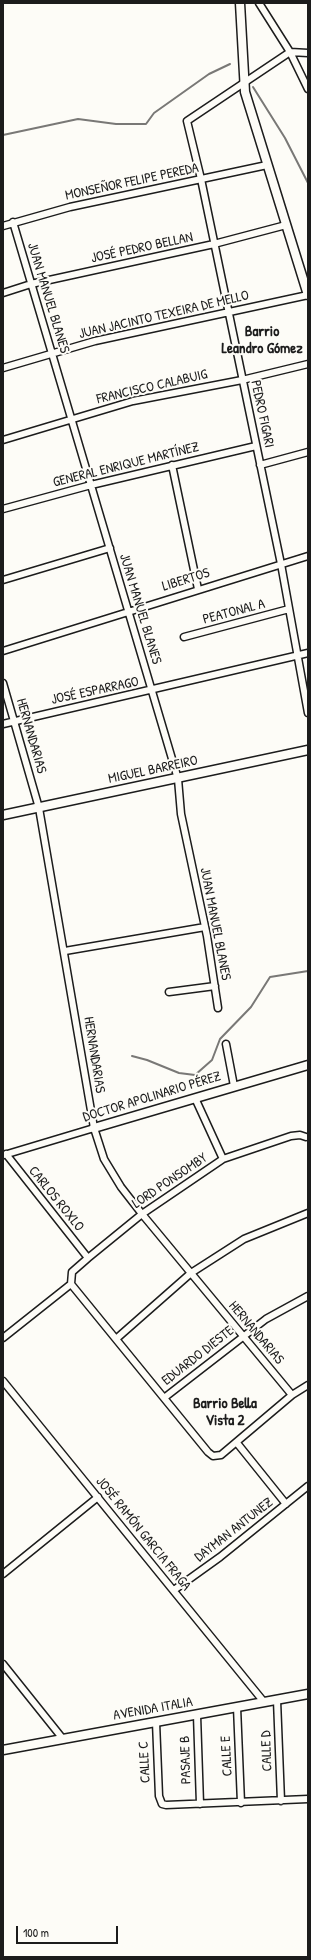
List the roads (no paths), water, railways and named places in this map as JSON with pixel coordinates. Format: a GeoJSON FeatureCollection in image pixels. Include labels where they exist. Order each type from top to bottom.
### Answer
{"type":"FeatureCollection","features":[{"type":"Feature","properties":{"kind":"street"},"geometry":{"type":"LineString","coordinates":[[240,3],[244,83],[249,106],[308,295]]}},
{"type":"Feature","properties":{"kind":"street"},"geometry":{"type":"LineString","coordinates":[[259,3],[290,52],[308,89]]}},
{"type":"Feature","properties":{"kind":"street"},"geometry":{"type":"LineString","coordinates":[[244,83],[290,52],[308,53]]}},
{"type":"Feature","properties":{"kind":"street","name":"PEDRO FIGARI"},"geometry":{"type":"LineString","coordinates":[[244,83],[187,121],[201,179],[281,564],[308,713]]}},
{"type":"Feature","properties":{"kind":"street","name":"MONSEÑOR FELIPE PEREDA"},"geometry":{"type":"LineString","coordinates":[[3,226],[13,222],[70,208],[267,165]]}},
{"type":"Feature","properties":{"kind":"street","name":"JUAN MANUEL BLANES"},"geometry":{"type":"LineString","coordinates":[[13,222],[30,284],[72,419],[178,778],[186,841],[205,927],[218,1008]]}},
{"type":"Feature","properties":{"kind":"street","name":"JOSÉ PEDRO BELLAN"},"geometry":{"type":"LineString","coordinates":[[3,293],[30,284],[214,244],[286,225]]}},
{"type":"Feature","properties":{"kind":"street","name":"JUAN JACINTO TEXEIRA DE MELLO"},"geometry":{"type":"LineString","coordinates":[[3,368],[95,341],[308,295]]}},
{"type":"Feature","properties":{"kind":"street","name":"FRANCISCO CALABUIG"},"geometry":{"type":"LineString","coordinates":[[3,440],[133,401],[242,380],[308,364]]}},
{"type":"Feature","properties":{"kind":"street","name":"GENERAL ENRIQUE MARTÍNEZ"},"geometry":{"type":"LineString","coordinates":[[3,510],[91,485],[256,446]]}},
{"type":"Feature","properties":{"kind":"street"},"geometry":{"type":"LineString","coordinates":[[260,465],[308,452]]}},
{"type":"Feature","properties":{"kind":"street"},"geometry":{"type":"LineString","coordinates":[[172,466],[198,589]]}},
{"type":"Feature","properties":{"kind":"street"},"geometry":{"type":"LineString","coordinates":[[3,580],[110,548]]}},
{"type":"Feature","properties":{"kind":"street","name":"LIBERTOS"},"geometry":{"type":"LineString","coordinates":[[3,650],[308,556]]}},
{"type":"Feature","properties":{"kind":"street","name":"PEATONAL A"},"geometry":{"type":"LineString","coordinates":[[184,637],[289,609]]}},
{"type":"Feature","properties":{"kind":"street","name":"JOSÉ ESPARRAGO"},"geometry":{"type":"LineString","coordinates":[[3,724],[308,653]]}},
{"type":"Feature","properties":{"kind":"street","name":"HERNANDARIAS"},"geometry":{"type":"LineString","coordinates":[[3,683],[39,808],[65,951],[94,1128],[104,1159],[111,1172],[142,1214],[292,1395]]}},
{"type":"Feature","properties":{"kind":"street","name":"MIGUEL BARREIRO"},"geometry":{"type":"LineString","coordinates":[[3,814],[39,808],[308,750]]}},
{"type":"Feature","properties":{"kind":"street"},"geometry":{"type":"LineString","coordinates":[[65,951],[205,927]]}},
{"type":"Feature","properties":{"kind":"street"},"geometry":{"type":"LineString","coordinates":[[169,992],[215,986]]}},
{"type":"Feature","properties":{"kind":"street"},"geometry":{"type":"LineString","coordinates":[[226,1044],[234,1086]]}},
{"type":"Feature","properties":{"kind":"street","name":"DOCTOR APOLINARIO PÉREZ"},"geometry":{"type":"LineString","coordinates":[[4,1155],[308,1065]]}},
{"type":"Feature","properties":{"kind":"street"},"geometry":{"type":"LineString","coordinates":[[195,1098],[223,1160]]}},
{"type":"Feature","properties":{"kind":"street","name":"LORD PONSOMBY"},"geometry":{"type":"LineString","coordinates":[[71,1284],[70,1279],[72,1272],[88,1258],[142,1214],[223,1160],[290,1136],[300,1135],[307,1137]]}},
{"type":"Feature","properties":{"kind":"street","name":"CARLOS ROXLO"},"geometry":{"type":"LineString","coordinates":[[4,1155],[88,1258]]}},
{"type":"Feature","properties":{"kind":"street"},"geometry":{"type":"LineString","coordinates":[[116,1339],[191,1273],[244,1239],[308,1213]]}},
{"type":"Feature","properties":{"kind":"street"},"geometry":{"type":"LineString","coordinates":[[3,1338],[71,1284],[208,1452],[213,1456],[221,1455],[292,1395],[308,1385]]}},
{"type":"Feature","properties":{"kind":"street","name":"EDUARDO DIESTE"},"geometry":{"type":"LineString","coordinates":[[164,1398],[266,1319],[308,1296]]}},
{"type":"Feature","properties":{"kind":"street","name":"JOSÉ RAMÓN GARCIA FRAGA"},"geometry":{"type":"LineString","coordinates":[[3,1382],[264,1702]]}},
{"type":"Feature","properties":{"kind":"street"},"geometry":{"type":"LineString","coordinates":[[236,1443],[286,1504]]}},
{"type":"Feature","properties":{"kind":"street","name":"DAYMAN ANTUNEZ"},"geometry":{"type":"LineString","coordinates":[[174,1590],[220,1557],[308,1486]]}},
{"type":"Feature","properties":{"kind":"street"},"geometry":{"type":"LineString","coordinates":[[3,1574],[98,1497]]}},
{"type":"Feature","properties":{"kind":"street"},"geometry":{"type":"LineString","coordinates":[[3,1664],[63,1739]]}},
{"type":"Feature","properties":{"kind":"street","name":"AVENIDA ITALIA"},"geometry":{"type":"LineString","coordinates":[[3,1750],[308,1694]]}},
{"type":"Feature","properties":{"kind":"street","name":"CALLE D"},"geometry":{"type":"LineString","coordinates":[[277,1700],[281,1801]]}},
{"type":"Feature","properties":{"kind":"street","name":"CALLE E"},"geometry":{"type":"LineString","coordinates":[[237,1707],[241,1803]]}},
{"type":"Feature","properties":{"kind":"street","name":"PASAJE B"},"geometry":{"type":"LineString","coordinates":[[197,1715],[200,1804]]}},
{"type":"Feature","properties":{"kind":"street","name":"CALLE C"},"geometry":{"type":"LineString","coordinates":[[156,1722],[159,1800],[166,1805],[200,1804]]}},
{"type":"Feature","properties":{"kind":"street"},"geometry":{"type":"LineString","coordinates":[[200,1804],[308,1799]]}},
{"type":"Feature","properties":{"kind":"waterway"},"geometry":{"type":"LineString","coordinates":[[3,135],[78,119],[116,124],[146,124],[154,113],[209,74],[230,64]]}},
{"type":"Feature","properties":{"kind":"waterway"},"geometry":{"type":"LineString","coordinates":[[253,87],[285,138],[308,183]]}},
{"type":"Feature","properties":{"kind":"waterway"},"geometry":{"type":"LineString","coordinates":[[132,1056],[147,1060],[179,1073],[195,1075],[212,1060],[220,1039],[251,1007],[270,977],[308,971]]}},
{"type":"Feature","properties":{"kind":"district","name":"Barrio Leandro Gómez"},"geometry":{"type":"Point","coordinates":[262,340]}},
{"type":"Feature","properties":{"kind":"district","name":"Barrio Bella Vista 2"},"geometry":{"type":"Point","coordinates":[225,1412]}}]}
